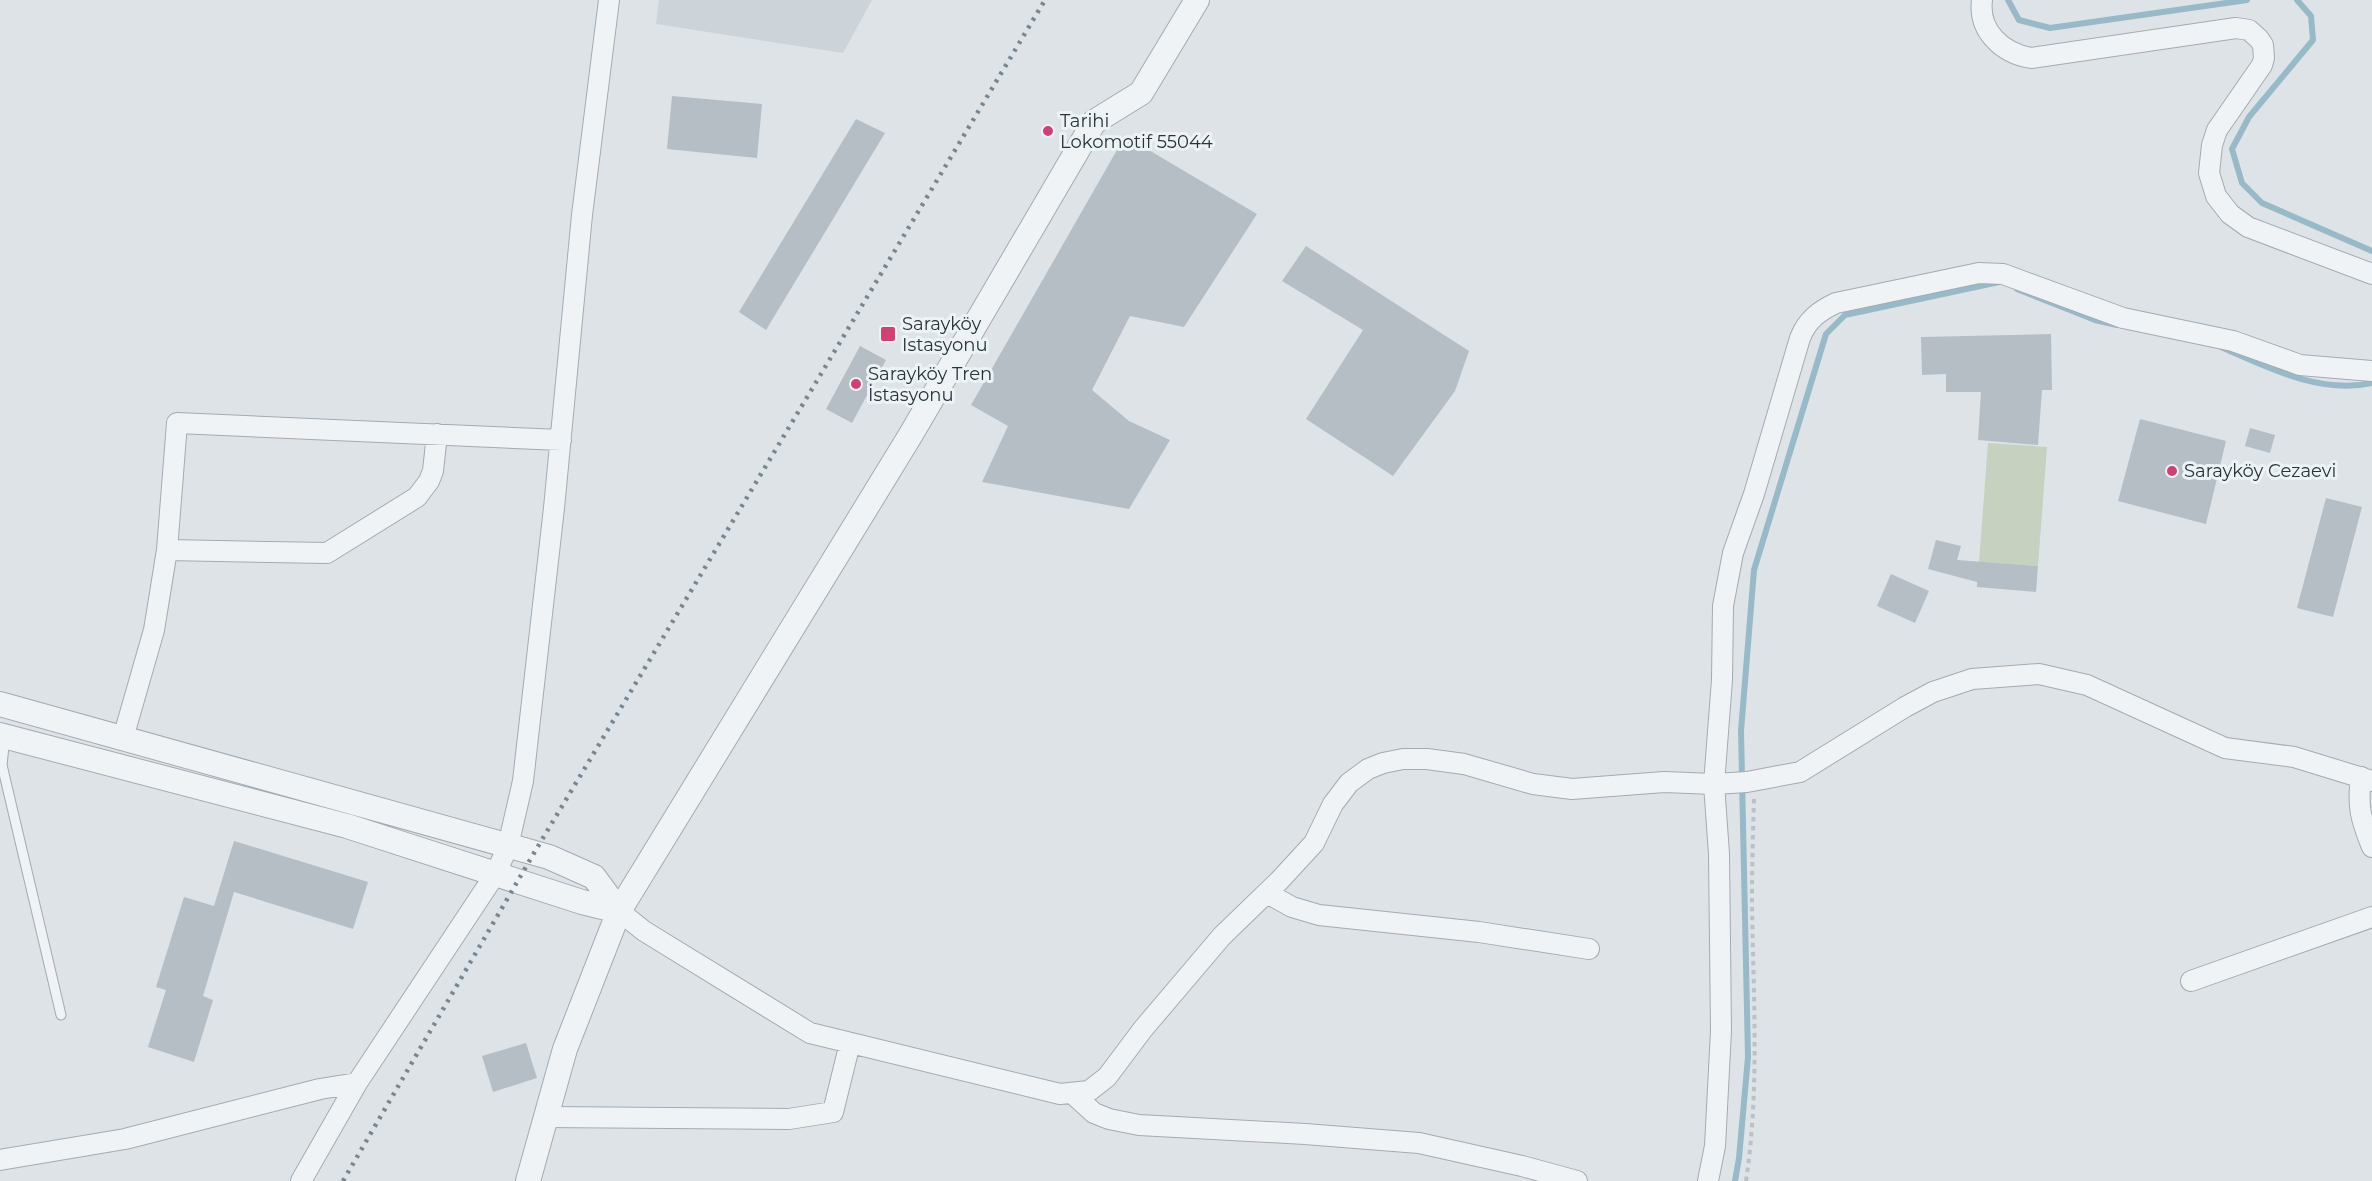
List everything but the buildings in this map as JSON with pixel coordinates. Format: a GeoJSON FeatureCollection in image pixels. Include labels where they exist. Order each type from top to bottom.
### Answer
{"type":"FeatureCollection","features":[{"type":"Feature","properties":{"kind":"street"},"geometry":{"type":"LineString","coordinates":[[301,1181],[357,1083],[495,873],[508,846],[523,781],[561,441],[582,215],[609,0]]}},
{"type":"Feature","properties":{"kind":"street"},"geometry":{"type":"LineString","coordinates":[[528,1181],[565,1049],[619,911],[910,436],[1094,122],[1142,93],[1197,0]]}},
{"type":"Feature","properties":{"kind":"street"},"geometry":{"type":"LineString","coordinates":[[1982,0],[1982,16],[1990,35],[2008,51],[2031,58],[2236,28],[2254,34],[2262,45],[2262,65],[2217,130],[2212,145],[2210,173],[2216,196],[2230,214],[2248,227],[2372,274]]}},
{"type":"Feature","properties":{"kind":"street"},"geometry":{"type":"LineString","coordinates":[[1708,1181],[1715,1146],[1721,1031],[1719,784],[1723,606],[1733,553],[1754,494],[1800,338],[1809,321],[1825,308],[1836,303],[1980,273],[2003,274],[2123,318],[2233,341],[2300,365],[2372,370]]}},
{"type":"Feature","properties":{"kind":"street"},"geometry":{"type":"LineString","coordinates":[[123,738],[154,630],[167,550],[177,423],[561,441]]}},
{"type":"Feature","properties":{"kind":"street"},"geometry":{"type":"LineString","coordinates":[[167,550],[327,553],[417,497],[429,481],[433,471],[437,434]]}},
{"type":"Feature","properties":{"kind":"street"},"geometry":{"type":"LineString","coordinates":[[0,704],[549,856],[594,877],[619,911],[644,931],[810,1033],[1060,1094],[1089,1091],[1107,1077],[1143,1029],[1222,936],[1314,843],[1333,804],[1349,783],[1368,769],[1402,759],[1427,759],[1464,764],[1533,784],[1572,789],[1664,782],[1719,784],[1751,782],[1800,772],[1933,692],[1972,679],[2039,674],[2086,685],[2224,748],[2294,756],[2366,783],[2358,803],[2360,818],[2372,847]]}},
{"type":"Feature","properties":{"kind":"street"},"geometry":{"type":"LineString","coordinates":[[3,736],[347,826],[582,902],[619,911]]}},
{"type":"Feature","properties":{"kind":"street"},"geometry":{"type":"LineString","coordinates":[[1267,893],[1292,907],[1319,915],[1479,932],[1588,949]]}},
{"type":"Feature","properties":{"kind":"street"},"geometry":{"type":"LineString","coordinates":[[2191,981],[2372,917]]}},
{"type":"Feature","properties":{"kind":"street"},"geometry":{"type":"LineString","coordinates":[[546,1117],[789,1119],[833,1112],[850,1043]]}},
{"type":"Feature","properties":{"kind":"street"},"geometry":{"type":"LineString","coordinates":[[0,1160],[125,1139],[320,1089],[357,1083]]}},
{"type":"Feature","properties":{"kind":"street"},"geometry":{"type":"LineString","coordinates":[[1072,1093],[1094,1113],[1109,1119],[1139,1125],[1419,1143],[1577,1181]]}},
{"type":"Feature","properties":{"kind":"lane"},"geometry":{"type":"LineString","coordinates":[[3,736],[2,765],[61,1015]]}},
{"type":"Feature","properties":{"kind":"path"},"geometry":{"type":"LineString","coordinates":[[1746,1181],[1751,1150],[1755,1017],[1751,782]]}},
{"type":"Feature","properties":{"kind":"shaded area"},"geometry":{"type":"Polygon","coordinates":[[[659,0],[872,0],[843,53],[656,24],[659,0]]]}},
{"type":"Feature","properties":{"kind":"green space"},"geometry":{"type":"Polygon","coordinates":[[[1988,443],[2047,447],[2038,566],[1979,562],[1988,443]]]}},
{"type":"Feature","properties":{"kind":"waterway"},"geometry":{"type":"LineString","coordinates":[[2008,0],[2019,20],[2050,28],[2247,0]]}},
{"type":"Feature","properties":{"kind":"waterway"},"geometry":{"type":"LineString","coordinates":[[2297,0],[2311,16],[2313,40],[2249,117],[2232,149],[2242,183],[2262,203],[2372,251]]}},
{"type":"Feature","properties":{"kind":"waterway"},"geometry":{"type":"LineString","coordinates":[[1735,1181],[1748,1057],[1741,731],[1754,570],[1826,334],[1845,315],[1999,282]]}},
{"type":"Feature","properties":{"kind":"waterway"},"geometry":{"type":"LineString","coordinates":[[2017,289],[2095,320],[2117,325]]}},
{"type":"Feature","properties":{"kind":"waterway"},"geometry":{"type":"LineString","coordinates":[[2221,347],[2275,370],[2314,382],[2352,386],[2372,383]]}},
{"type":"Feature","properties":{"kind":"railway"},"geometry":{"type":"LineString","coordinates":[[343,1181],[534,853],[1045,0]]}},
{"type":"Feature","properties":{"kind":"place","name":"Tarihi Lokomotif 55044"},"geometry":{"type":"Point","coordinates":[1048,131]}},
{"type":"Feature","properties":{"kind":"place","name":"Sarayköy Istasyonu"},"geometry":{"type":"Point","coordinates":[888,334]}},
{"type":"Feature","properties":{"kind":"place","name":"Sarayköy Tren İstasyonu"},"geometry":{"type":"Point","coordinates":[856,384]}},
{"type":"Feature","properties":{"kind":"place","name":"Sarayköy Cezaevi"},"geometry":{"type":"Point","coordinates":[2172,471]}}]}
